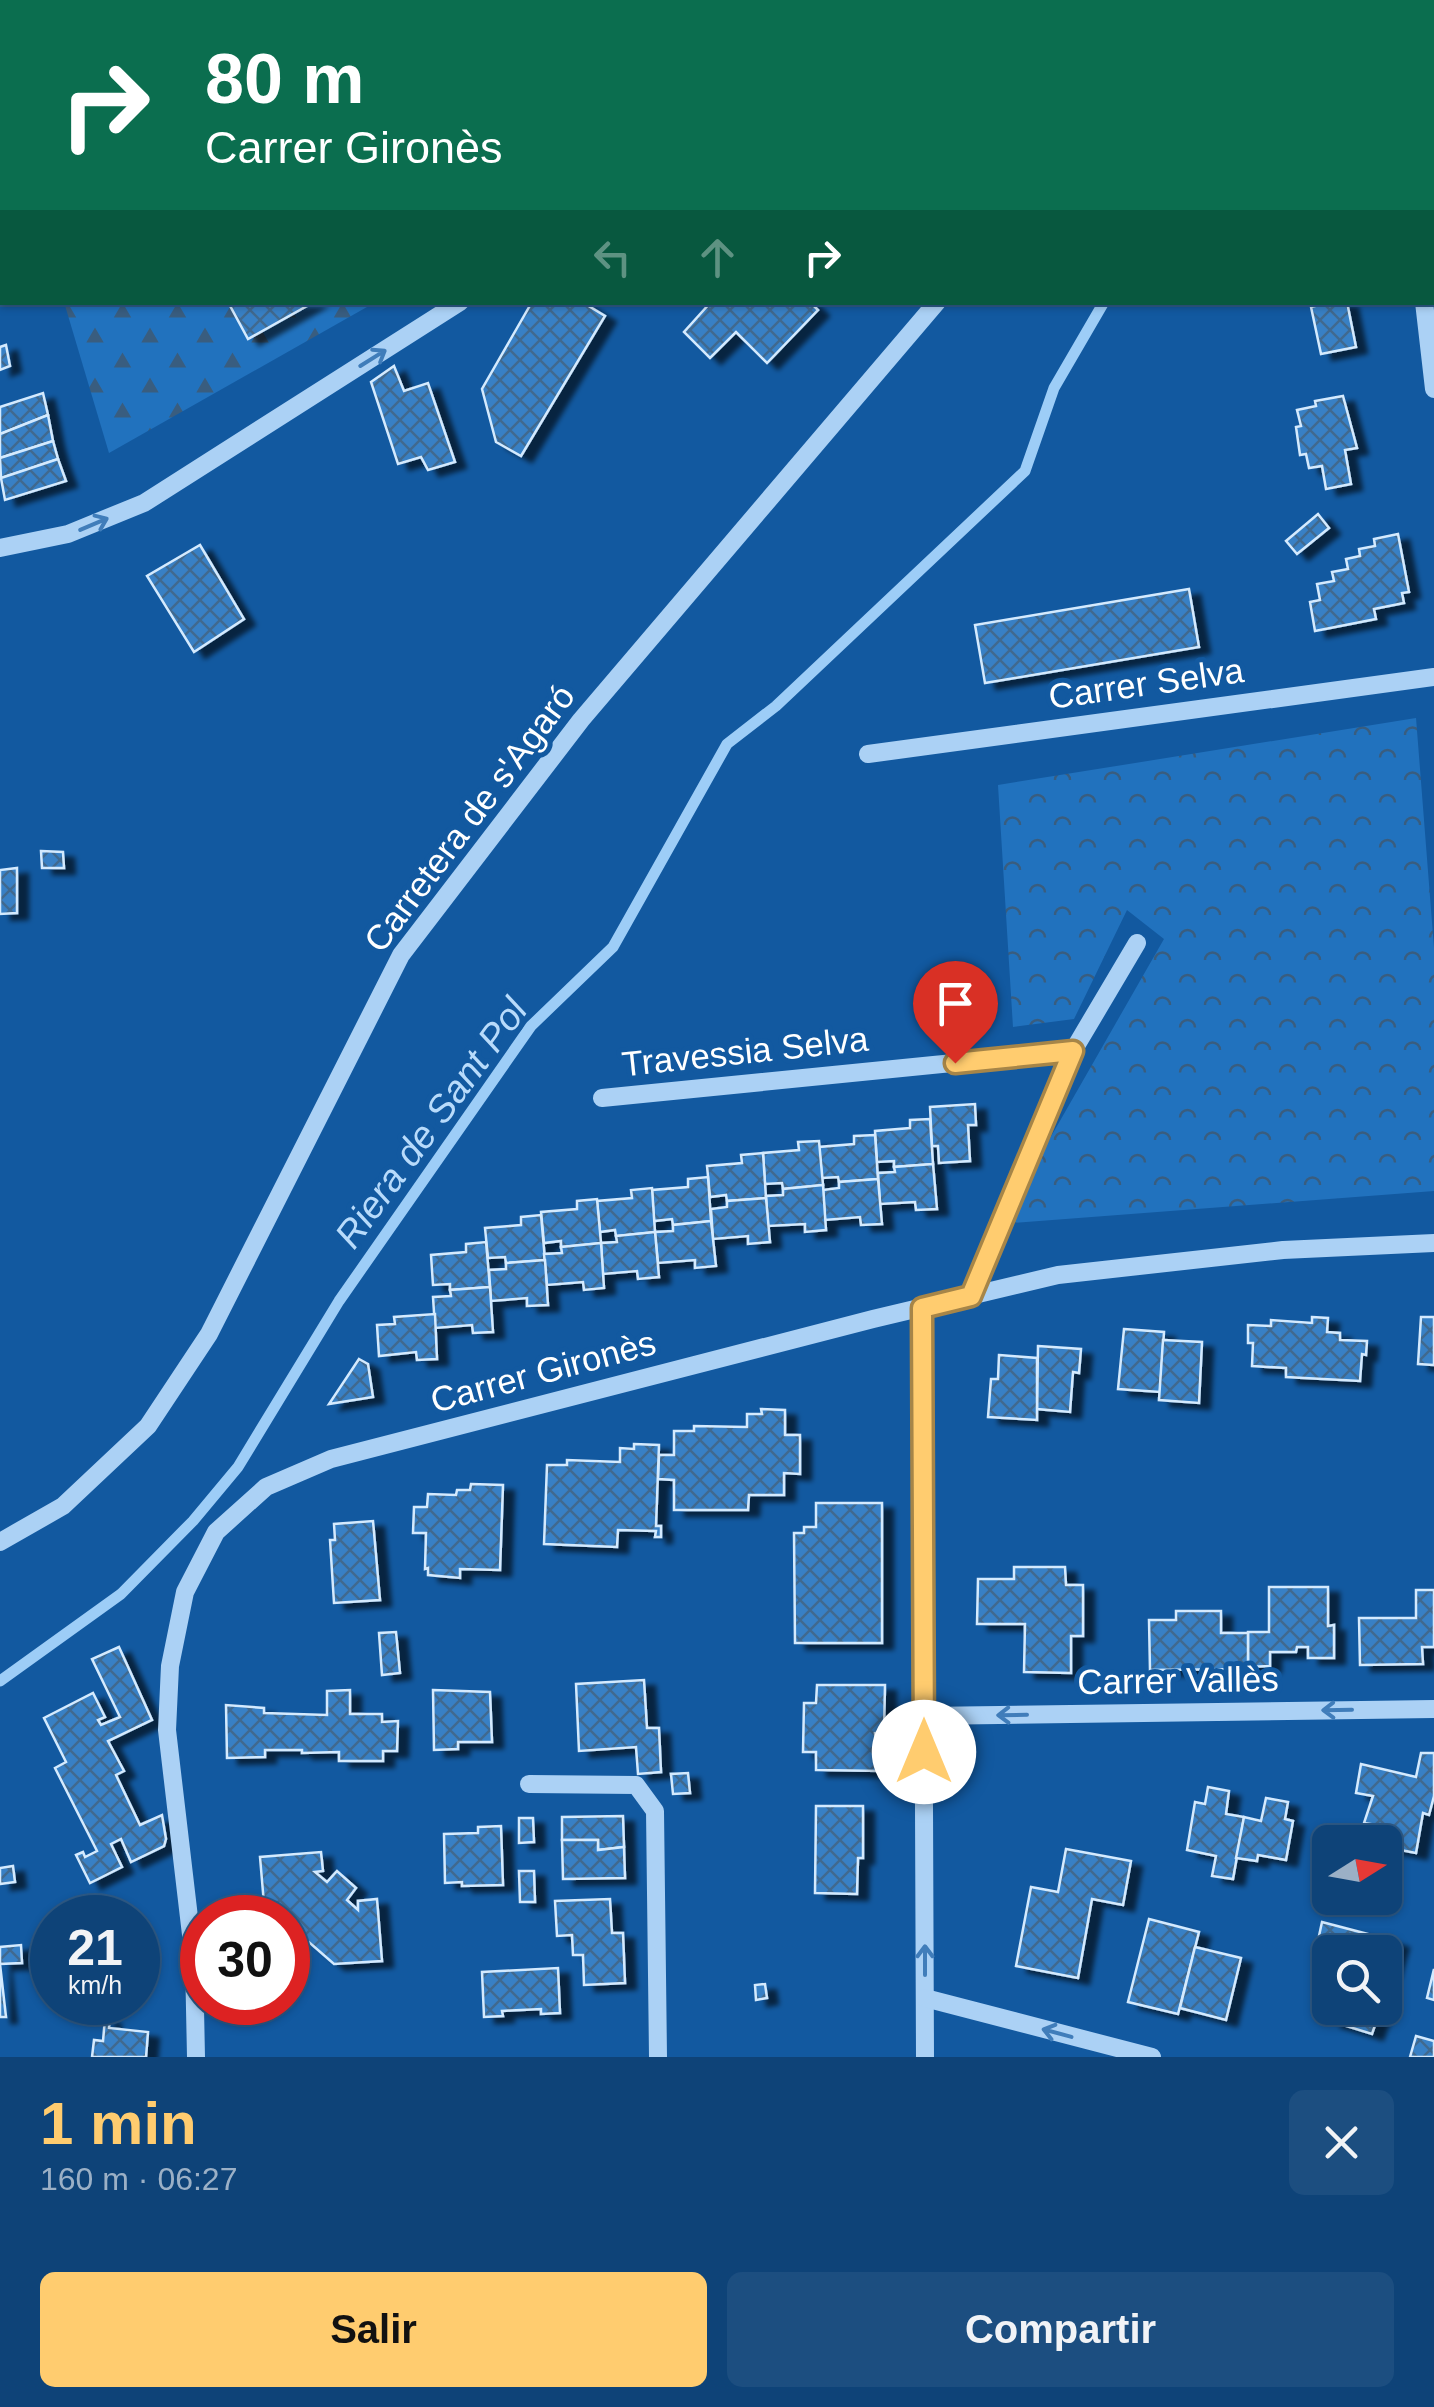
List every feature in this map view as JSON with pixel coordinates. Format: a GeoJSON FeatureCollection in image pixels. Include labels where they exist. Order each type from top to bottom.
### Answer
{"type":"FeatureCollection","features":[{"type":"Feature","properties":{"kind":"street"},"geometry":{"type":"LineString","coordinates":[[0,548],[68,534],[144,503],[455,305]]}},
{"type":"Feature","properties":{"kind":"street","name":"Carretera de s'Agaró"},"geometry":{"type":"LineString","coordinates":[[0,1542],[63,1506],[148,1426],[208,1334],[401,955],[581,720],[934,305]]}},
{"type":"Feature","properties":{"kind":"street"},"geometry":{"type":"LineString","coordinates":[[1424,305],[1434,389]]}},
{"type":"Feature","properties":{"kind":"street","name":"Carrer Selva"},"geometry":{"type":"LineString","coordinates":[[868,754],[1434,677]]}},
{"type":"Feature","properties":{"kind":"street"},"geometry":{"type":"LineString","coordinates":[[971,1296],[1073,1051],[1137,943]]}},
{"type":"Feature","properties":{"kind":"street","name":"Travessia Selva"},"geometry":{"type":"LineString","coordinates":[[602,1098],[1073,1051]]}},
{"type":"Feature","properties":{"kind":"street","name":"Carrer Gironès"},"geometry":{"type":"LineString","coordinates":[[196,2057],[194,1960],[168,1714],[170,1666],[185,1592],[216,1532],[266,1487],[331,1459],[1058,1275],[1283,1250],[1434,1243]]}},
{"type":"Feature","properties":{"kind":"street"},"geometry":{"type":"LineString","coordinates":[[922,1308],[926,2057]]}},
{"type":"Feature","properties":{"kind":"street","name":"Carrer Vallès"},"geometry":{"type":"LineString","coordinates":[[924,1716],[1434,1709]]}},
{"type":"Feature","properties":{"kind":"street"},"geometry":{"type":"LineString","coordinates":[[528,1784],[636,1785],[655,1811],[658,2057]]}},
{"type":"Feature","properties":{"kind":"street"},"geometry":{"type":"LineString","coordinates":[[925,1998],[1152,2057]]}},
{"type":"Feature","properties":{"kind":"green space"},"geometry":{"type":"Polygon","coordinates":[[[65,305],[370,305],[109,453],[65,305]]]}},
{"type":"Feature","properties":{"kind":"green space"},"geometry":{"type":"Polygon","coordinates":[[[1416,718],[1434,948],[1434,1191],[1001,1224],[1164,939],[1127,910],[1074,1019],[1013,1027],[998,785],[1416,718]]]}},
{"type":"Feature","properties":{"kind":"building"},"geometry":{"type":"Polygon","coordinates":[[[230,305],[309,305],[248,339],[230,305]]]}},
{"type":"Feature","properties":{"kind":"building"},"geometry":{"type":"Polygon","coordinates":[[[530,305],[587,305],[605,316],[521,456],[496,442],[482,389],[530,305]]]}},
{"type":"Feature","properties":{"kind":"building"},"geometry":{"type":"Polygon","coordinates":[[[708,305],[813,305],[818,310],[767,363],[736,332],[710,358],[684,332],[708,305]]]}},
{"type":"Feature","properties":{"kind":"building"},"geometry":{"type":"Polygon","coordinates":[[[1348,305],[1356,347],[1321,354],[1311,307],[1348,305]]]}},
{"type":"Feature","properties":{"kind":"building"},"geometry":{"type":"Polygon","coordinates":[[[6,345],[10,366],[0,370],[0,347],[6,345]]]}},
{"type":"Feature","properties":{"kind":"building"},"geometry":{"type":"Polygon","coordinates":[[[394,366],[404,391],[428,383],[455,462],[428,470],[421,457],[398,464],[371,382],[394,366]]]}},
{"type":"Feature","properties":{"kind":"building"},"geometry":{"type":"Polygon","coordinates":[[[43,393],[48,415],[0,434],[0,407],[43,393]]]}},
{"type":"Feature","properties":{"kind":"building"},"geometry":{"type":"Polygon","coordinates":[[[1343,396],[1357,448],[1345,450],[1351,484],[1326,489],[1322,466],[1309,468],[1306,454],[1300,455],[1297,410],[1316,406],[1315,401],[1343,396]]]}},
{"type":"Feature","properties":{"kind":"building"},"geometry":{"type":"Polygon","coordinates":[[[48,415],[53,441],[0,458],[0,434],[48,415]]]}},
{"type":"Feature","properties":{"kind":"building"},"geometry":{"type":"Polygon","coordinates":[[[53,441],[58,459],[1,478],[0,458],[53,441]]]}},
{"type":"Feature","properties":{"kind":"building"},"geometry":{"type":"Polygon","coordinates":[[[58,459],[66,481],[5,500],[1,478],[58,459]]]}},
{"type":"Feature","properties":{"kind":"building"},"geometry":{"type":"Polygon","coordinates":[[[1318,514],[1329,528],[1297,554],[1286,541],[1318,514]]]}},
{"type":"Feature","properties":{"kind":"building"},"geometry":{"type":"Polygon","coordinates":[[[1398,534],[1409,592],[1402,593],[1404,603],[1374,609],[1376,619],[1315,631],[1310,602],[1320,600],[1317,584],[1334,581],[1332,572],[1348,569],[1346,559],[1360,556],[1359,549],[1375,546],[1374,539],[1398,534]]]}},
{"type":"Feature","properties":{"kind":"building"},"geometry":{"type":"Polygon","coordinates":[[[200,545],[244,619],[194,652],[147,576],[200,545]]]}},
{"type":"Feature","properties":{"kind":"building"},"geometry":{"type":"Polygon","coordinates":[[[1189,589],[1199,647],[985,683],[975,625],[1189,589]]]}},
{"type":"Feature","properties":{"kind":"building"},"geometry":{"type":"Polygon","coordinates":[[[41,851],[63,852],[64,868],[42,868],[41,851]]]}},
{"type":"Feature","properties":{"kind":"building"},"geometry":{"type":"Polygon","coordinates":[[[17,868],[17,913],[0,914],[0,870],[17,868]]]}},
{"type":"Feature","properties":{"kind":"building"},"geometry":{"type":"Polygon","coordinates":[[[975,1104],[976,1125],[968,1125],[970,1161],[939,1163],[938,1146],[932,1146],[930,1107],[975,1104]]]}},
{"type":"Feature","properties":{"kind":"building"},"geometry":{"type":"Polygon","coordinates":[[[930,1119],[933,1164],[894,1167],[894,1161],[877,1162],[875,1131],[910,1128],[910,1120],[930,1119]]]}},
{"type":"Feature","properties":{"kind":"building"},"geometry":{"type":"Polygon","coordinates":[[[875,1135],[878,1179],[839,1182],[838,1177],[822,1178],[819,1147],[854,1144],[854,1136],[875,1135]]]}},
{"type":"Feature","properties":{"kind":"building"},"geometry":{"type":"Polygon","coordinates":[[[819,1141],[823,1185],[783,1189],[782,1183],[765,1184],[763,1153],[799,1150],[798,1142],[819,1141]]]}},
{"type":"Feature","properties":{"kind":"building"},"geometry":{"type":"Polygon","coordinates":[[[763,1153],[766,1198],[727,1201],[726,1195],[710,1197],[707,1166],[742,1163],[741,1155],[763,1153]]]}},
{"type":"Feature","properties":{"kind":"building"},"geometry":{"type":"Polygon","coordinates":[[[933,1164],[937,1209],[916,1210],[915,1202],[880,1204],[878,1173],[895,1172],[894,1167],[933,1164]]]}},
{"type":"Feature","properties":{"kind":"building"},"geometry":{"type":"Polygon","coordinates":[[[708,1177],[711,1221],[673,1225],[672,1219],[654,1221],[652,1190],[688,1187],[688,1179],[708,1177]]]}},
{"type":"Feature","properties":{"kind":"building"},"geometry":{"type":"Polygon","coordinates":[[[878,1179],[882,1224],[861,1225],[860,1217],[825,1220],[823,1190],[839,1188],[839,1182],[878,1179]]]}},
{"type":"Feature","properties":{"kind":"building"},"geometry":{"type":"Polygon","coordinates":[[[823,1185],[826,1230],[805,1232],[805,1224],[768,1226],[766,1196],[783,1195],[783,1189],[823,1185]]]}},
{"type":"Feature","properties":{"kind":"building"},"geometry":{"type":"Polygon","coordinates":[[[652,1188],[655,1232],[616,1236],[615,1230],[600,1232],[597,1201],[632,1198],[631,1190],[652,1188]]]}},
{"type":"Feature","properties":{"kind":"building"},"geometry":{"type":"Polygon","coordinates":[[[766,1198],[770,1242],[748,1244],[748,1236],[713,1239],[711,1209],[727,1207],[727,1201],[766,1198]]]}},
{"type":"Feature","properties":{"kind":"building"},"geometry":{"type":"Polygon","coordinates":[[[597,1199],[601,1243],[561,1247],[561,1241],[544,1243],[541,1212],[577,1209],[577,1201],[597,1199]]]}},
{"type":"Feature","properties":{"kind":"building"},"geometry":{"type":"Polygon","coordinates":[[[541,1215],[545,1260],[506,1263],[505,1257],[488,1258],[485,1228],[521,1225],[521,1217],[541,1215]]]}},
{"type":"Feature","properties":{"kind":"building"},"geometry":{"type":"Polygon","coordinates":[[[711,1221],[716,1266],[695,1268],[695,1260],[658,1263],[655,1232],[673,1231],[673,1225],[711,1221]]]}},
{"type":"Feature","properties":{"kind":"building"},"geometry":{"type":"Polygon","coordinates":[[[655,1232],[659,1277],[638,1279],[637,1271],[603,1274],[601,1243],[617,1242],[616,1236],[655,1232]]]}},
{"type":"Feature","properties":{"kind":"building"},"geometry":{"type":"Polygon","coordinates":[[[486,1242],[490,1287],[450,1290],[450,1284],[433,1285],[431,1255],[466,1252],[466,1244],[486,1242]]]}},
{"type":"Feature","properties":{"kind":"building"},"geometry":{"type":"Polygon","coordinates":[[[601,1243],[604,1288],[584,1290],[583,1282],[547,1285],[544,1254],[562,1253],[561,1247],[601,1243]]]}},
{"type":"Feature","properties":{"kind":"building"},"geometry":{"type":"Polygon","coordinates":[[[545,1260],[548,1305],[527,1306],[527,1298],[491,1301],[489,1270],[506,1269],[506,1263],[545,1260]]]}},
{"type":"Feature","properties":{"kind":"building"},"geometry":{"type":"Polygon","coordinates":[[[490,1287],[493,1332],[473,1333],[472,1325],[435,1328],[433,1297],[451,1296],[450,1290],[490,1287]]]}},
{"type":"Feature","properties":{"kind":"building"},"geometry":{"type":"Polygon","coordinates":[[[435,1314],[437,1359],[417,1360],[416,1352],[379,1356],[377,1325],[395,1324],[394,1317],[435,1314]]]}},
{"type":"Feature","properties":{"kind":"building"},"geometry":{"type":"Polygon","coordinates":[[[1312,1317],[1328,1318],[1327,1332],[1340,1333],[1340,1340],[1367,1341],[1360,1381],[1286,1377],[1286,1368],[1252,1366],[1253,1343],[1248,1343],[1248,1325],[1271,1326],[1271,1320],[1312,1323],[1312,1317]]]}},
{"type":"Feature","properties":{"kind":"building"},"geometry":{"type":"Polygon","coordinates":[[[1421,1317],[1434,1317],[1434,1365],[1418,1364],[1421,1317]]]}},
{"type":"Feature","properties":{"kind":"building"},"geometry":{"type":"Polygon","coordinates":[[[1124,1329],[1164,1332],[1160,1392],[1118,1389],[1124,1329]]]}},
{"type":"Feature","properties":{"kind":"building"},"geometry":{"type":"Polygon","coordinates":[[[1163,1340],[1202,1342],[1199,1403],[1159,1400],[1163,1340]]]}},
{"type":"Feature","properties":{"kind":"building"},"geometry":{"type":"Polygon","coordinates":[[[1038,1346],[1081,1349],[1079,1373],[1073,1372],[1070,1412],[1037,1409],[1038,1346]]]}},
{"type":"Feature","properties":{"kind":"building"},"geometry":{"type":"Polygon","coordinates":[[[999,1355],[1037,1358],[1037,1420],[988,1417],[991,1379],[998,1379],[999,1355]]]}},
{"type":"Feature","properties":{"kind":"building"},"geometry":{"type":"Polygon","coordinates":[[[359,1359],[368,1364],[373,1397],[329,1404],[359,1359]]]}},
{"type":"Feature","properties":{"kind":"building"},"geometry":{"type":"Polygon","coordinates":[[[761,1409],[785,1410],[785,1435],[800,1435],[800,1474],[784,1473],[784,1495],[749,1495],[748,1510],[674,1510],[674,1480],[658,1479],[659,1455],[674,1455],[674,1431],[694,1431],[694,1426],[747,1427],[747,1414],[762,1414],[761,1409]]]}},
{"type":"Feature","properties":{"kind":"building"},"geometry":{"type":"Polygon","coordinates":[[[634,1444],[659,1445],[656,1526],[661,1526],[661,1537],[655,1537],[656,1531],[618,1530],[617,1547],[544,1544],[547,1465],[567,1465],[567,1460],[620,1462],[620,1448],[634,1449],[634,1444]]]}},
{"type":"Feature","properties":{"kind":"building"},"geometry":{"type":"Polygon","coordinates":[[[471,1484],[503,1485],[500,1570],[460,1569],[460,1578],[428,1575],[426,1533],[413,1533],[414,1507],[427,1507],[428,1494],[456,1495],[457,1490],[470,1490],[471,1484]]]}},
{"type":"Feature","properties":{"kind":"building"},"geometry":{"type":"Polygon","coordinates":[[[816,1503],[882,1503],[882,1643],[795,1643],[794,1533],[804,1533],[804,1527],[816,1527],[816,1503]]]}},
{"type":"Feature","properties":{"kind":"building"},"geometry":{"type":"Polygon","coordinates":[[[373,1521],[380,1600],[334,1603],[330,1540],[335,1540],[334,1524],[373,1521]]]}},
{"type":"Feature","properties":{"kind":"building"},"geometry":{"type":"Polygon","coordinates":[[[1014,1567],[1065,1567],[1066,1585],[1083,1585],[1083,1636],[1071,1636],[1071,1673],[1024,1672],[1025,1624],[977,1624],[978,1579],[1014,1579],[1014,1567]]]}},
{"type":"Feature","properties":{"kind":"building"},"geometry":{"type":"Polygon","coordinates":[[[1269,1587],[1328,1587],[1328,1626],[1334,1625],[1334,1658],[1308,1658],[1308,1647],[1297,1647],[1296,1652],[1270,1652],[1270,1666],[1248,1667],[1248,1632],[1269,1632],[1269,1587]]]}},
{"type":"Feature","properties":{"kind":"building"},"geometry":{"type":"Polygon","coordinates":[[[1416,1590],[1434,1590],[1434,1647],[1422,1647],[1423,1664],[1360,1665],[1359,1618],[1416,1618],[1416,1590]]]}},
{"type":"Feature","properties":{"kind":"building"},"geometry":{"type":"Polygon","coordinates":[[[1176,1611],[1221,1611],[1221,1633],[1248,1633],[1248,1669],[1150,1670],[1149,1620],[1176,1620],[1176,1611]]]}},
{"type":"Feature","properties":{"kind":"building"},"geometry":{"type":"Polygon","coordinates":[[[396,1632],[400,1673],[382,1675],[379,1633],[396,1632]]]}},
{"type":"Feature","properties":{"kind":"building"},"geometry":{"type":"Polygon","coordinates":[[[119,1647],[152,1720],[108,1741],[124,1771],[116,1775],[140,1825],[162,1815],[166,1839],[164,1846],[131,1862],[121,1839],[111,1844],[122,1867],[90,1883],[76,1855],[83,1852],[85,1857],[97,1851],[55,1768],[66,1762],[44,1718],[93,1693],[105,1717],[98,1720],[101,1725],[120,1717],[92,1659],[119,1647]]]}},
{"type":"Feature","properties":{"kind":"building"},"geometry":{"type":"Polygon","coordinates":[[[644,1680],[647,1728],[659,1728],[661,1772],[638,1774],[636,1747],[579,1751],[576,1684],[644,1680]]]}},
{"type":"Feature","properties":{"kind":"building"},"geometry":{"type":"Polygon","coordinates":[[[817,1685],[885,1685],[884,1732],[875,1733],[876,1745],[884,1745],[884,1771],[816,1770],[816,1752],[803,1752],[804,1703],[816,1703],[817,1685]]]}},
{"type":"Feature","properties":{"kind":"building"},"geometry":{"type":"Polygon","coordinates":[[[350,1690],[350,1714],[382,1714],[382,1722],[398,1721],[397,1751],[383,1751],[383,1761],[339,1761],[339,1752],[302,1750],[265,1750],[265,1757],[227,1758],[226,1705],[264,1708],[264,1713],[327,1715],[327,1691],[350,1690]]]}},
{"type":"Feature","properties":{"kind":"building"},"geometry":{"type":"Polygon","coordinates":[[[433,1690],[490,1692],[492,1742],[458,1742],[458,1749],[434,1750],[433,1690]]]}},
{"type":"Feature","properties":{"kind":"building"},"geometry":{"type":"Polygon","coordinates":[[[1421,1753],[1434,1753],[1434,1796],[1429,1815],[1423,1813],[1416,1853],[1402,1850],[1402,1825],[1364,1823],[1373,1796],[1356,1793],[1361,1764],[1416,1777],[1421,1753]]]}},
{"type":"Feature","properties":{"kind":"building"},"geometry":{"type":"Polygon","coordinates":[[[688,1773],[690,1793],[673,1794],[671,1774],[688,1773]]]}},
{"type":"Feature","properties":{"kind":"building"},"geometry":{"type":"Polygon","coordinates":[[[1208,1787],[1229,1791],[1226,1814],[1244,1817],[1233,1879],[1212,1876],[1216,1856],[1187,1850],[1195,1802],[1205,1804],[1208,1787]]]}},
{"type":"Feature","properties":{"kind":"building"},"geometry":{"type":"Polygon","coordinates":[[[1266,1798],[1288,1802],[1285,1819],[1293,1821],[1286,1860],[1258,1855],[1257,1861],[1236,1858],[1244,1817],[1261,1821],[1266,1798]]]}},
{"type":"Feature","properties":{"kind":"building"},"geometry":{"type":"Polygon","coordinates":[[[816,1806],[863,1806],[863,1858],[858,1858],[857,1894],[815,1893],[816,1806]]]}},
{"type":"Feature","properties":{"kind":"building"},"geometry":{"type":"Polygon","coordinates":[[[623,1816],[624,1847],[598,1850],[598,1840],[562,1840],[562,1817],[623,1816]]]}},
{"type":"Feature","properties":{"kind":"building"},"geometry":{"type":"Polygon","coordinates":[[[519,1818],[533,1818],[534,1842],[519,1843],[519,1818]]]}},
{"type":"Feature","properties":{"kind":"building"},"geometry":{"type":"Polygon","coordinates":[[[501,1826],[503,1885],[445,1883],[444,1834],[478,1833],[478,1827],[501,1826]]]}},
{"type":"Feature","properties":{"kind":"building"},"geometry":{"type":"Polygon","coordinates":[[[562,1840],[598,1840],[598,1850],[624,1847],[625,1878],[563,1879],[562,1840]]]}},
{"type":"Feature","properties":{"kind":"building"},"geometry":{"type":"Polygon","coordinates":[[[1066,1849],[1131,1861],[1123,1905],[1092,1899],[1078,1978],[1016,1966],[1031,1887],[1058,1892],[1066,1849]]]}},
{"type":"Feature","properties":{"kind":"building"},"geometry":{"type":"Polygon","coordinates":[[[321,1852],[323,1871],[315,1872],[327,1882],[337,1871],[356,1888],[347,1900],[358,1910],[358,1901],[377,1899],[382,1961],[334,1964],[310,1943],[310,1895],[263,1895],[260,1857],[321,1852]]]}},
{"type":"Feature","properties":{"kind":"building"},"geometry":{"type":"Polygon","coordinates":[[[13,1866],[15,1882],[0,1884],[0,1868],[13,1866]]]}},
{"type":"Feature","properties":{"kind":"building"},"geometry":{"type":"Polygon","coordinates":[[[519,1871],[534,1871],[535,1902],[520,1902],[519,1871]]]}},
{"type":"Feature","properties":{"kind":"building"},"geometry":{"type":"Polygon","coordinates":[[[610,1899],[612,1933],[623,1933],[625,1983],[584,1985],[583,1955],[573,1955],[572,1935],[557,1936],[555,1901],[610,1899]]]}},
{"type":"Feature","properties":{"kind":"building"},"geometry":{"type":"Polygon","coordinates":[[[1149,1919],[1199,1932],[1178,2014],[1128,2002],[1149,1919]]]}},
{"type":"Feature","properties":{"kind":"building"},"geometry":{"type":"Polygon","coordinates":[[[1322,1922],[1371,1935],[1319,1935],[1322,1922]]]}},
{"type":"Feature","properties":{"kind":"building"},"geometry":{"type":"Polygon","coordinates":[[[21,1945],[22,1963],[0,1964],[0,1947],[21,1945]]]}},
{"type":"Feature","properties":{"kind":"building"},"geometry":{"type":"Polygon","coordinates":[[[1195,1947],[1241,1958],[1226,2020],[1180,2008],[1195,1947]]]}},
{"type":"Feature","properties":{"kind":"building"},"geometry":{"type":"Polygon","coordinates":[[[0,1964],[6,2017],[0,2017],[0,1964]]]}},
{"type":"Feature","properties":{"kind":"building"},"geometry":{"type":"Polygon","coordinates":[[[558,1968],[560,2013],[541,2014],[541,2009],[502,2011],[503,2016],[484,2017],[482,1972],[558,1968]]]}},
{"type":"Feature","properties":{"kind":"building"},"geometry":{"type":"Polygon","coordinates":[[[1434,1969],[1434,2000],[1427,1998],[1434,1969]]]}},
{"type":"Feature","properties":{"kind":"building"},"geometry":{"type":"Polygon","coordinates":[[[765,1984],[767,1998],[756,2000],[755,1985],[765,1984]]]}},
{"type":"Feature","properties":{"kind":"building"},"geometry":{"type":"Polygon","coordinates":[[[104,2025],[148,2032],[146,2057],[92,2057],[94,2040],[103,2041],[104,2025]]]}},
{"type":"Feature","properties":{"kind":"building"},"geometry":{"type":"Polygon","coordinates":[[[1343,2025],[1375,2025],[1372,2034],[1343,2025]]]}},
{"type":"Feature","properties":{"kind":"building"},"geometry":{"type":"Polygon","coordinates":[[[1416,2036],[1434,2041],[1434,2057],[1410,2057],[1416,2036]]]}},
{"type":"Feature","properties":{"kind":"waterway","name":"Riera de Sant Pol"},"geometry":{"type":"LineString","coordinates":[[0,1681],[121,1594],[193,1521],[238,1467],[339,1301],[531,1026],[613,947],[727,744],[776,706],[1025,471],[1054,388],[1102,305]]}},
{"type":"Feature","properties":{"kind":"route"},"geometry":{"type":"LineString","coordinates":[[924,1752],[922,1308],[971,1296],[1073,1051],[955,1063]]}}]}
